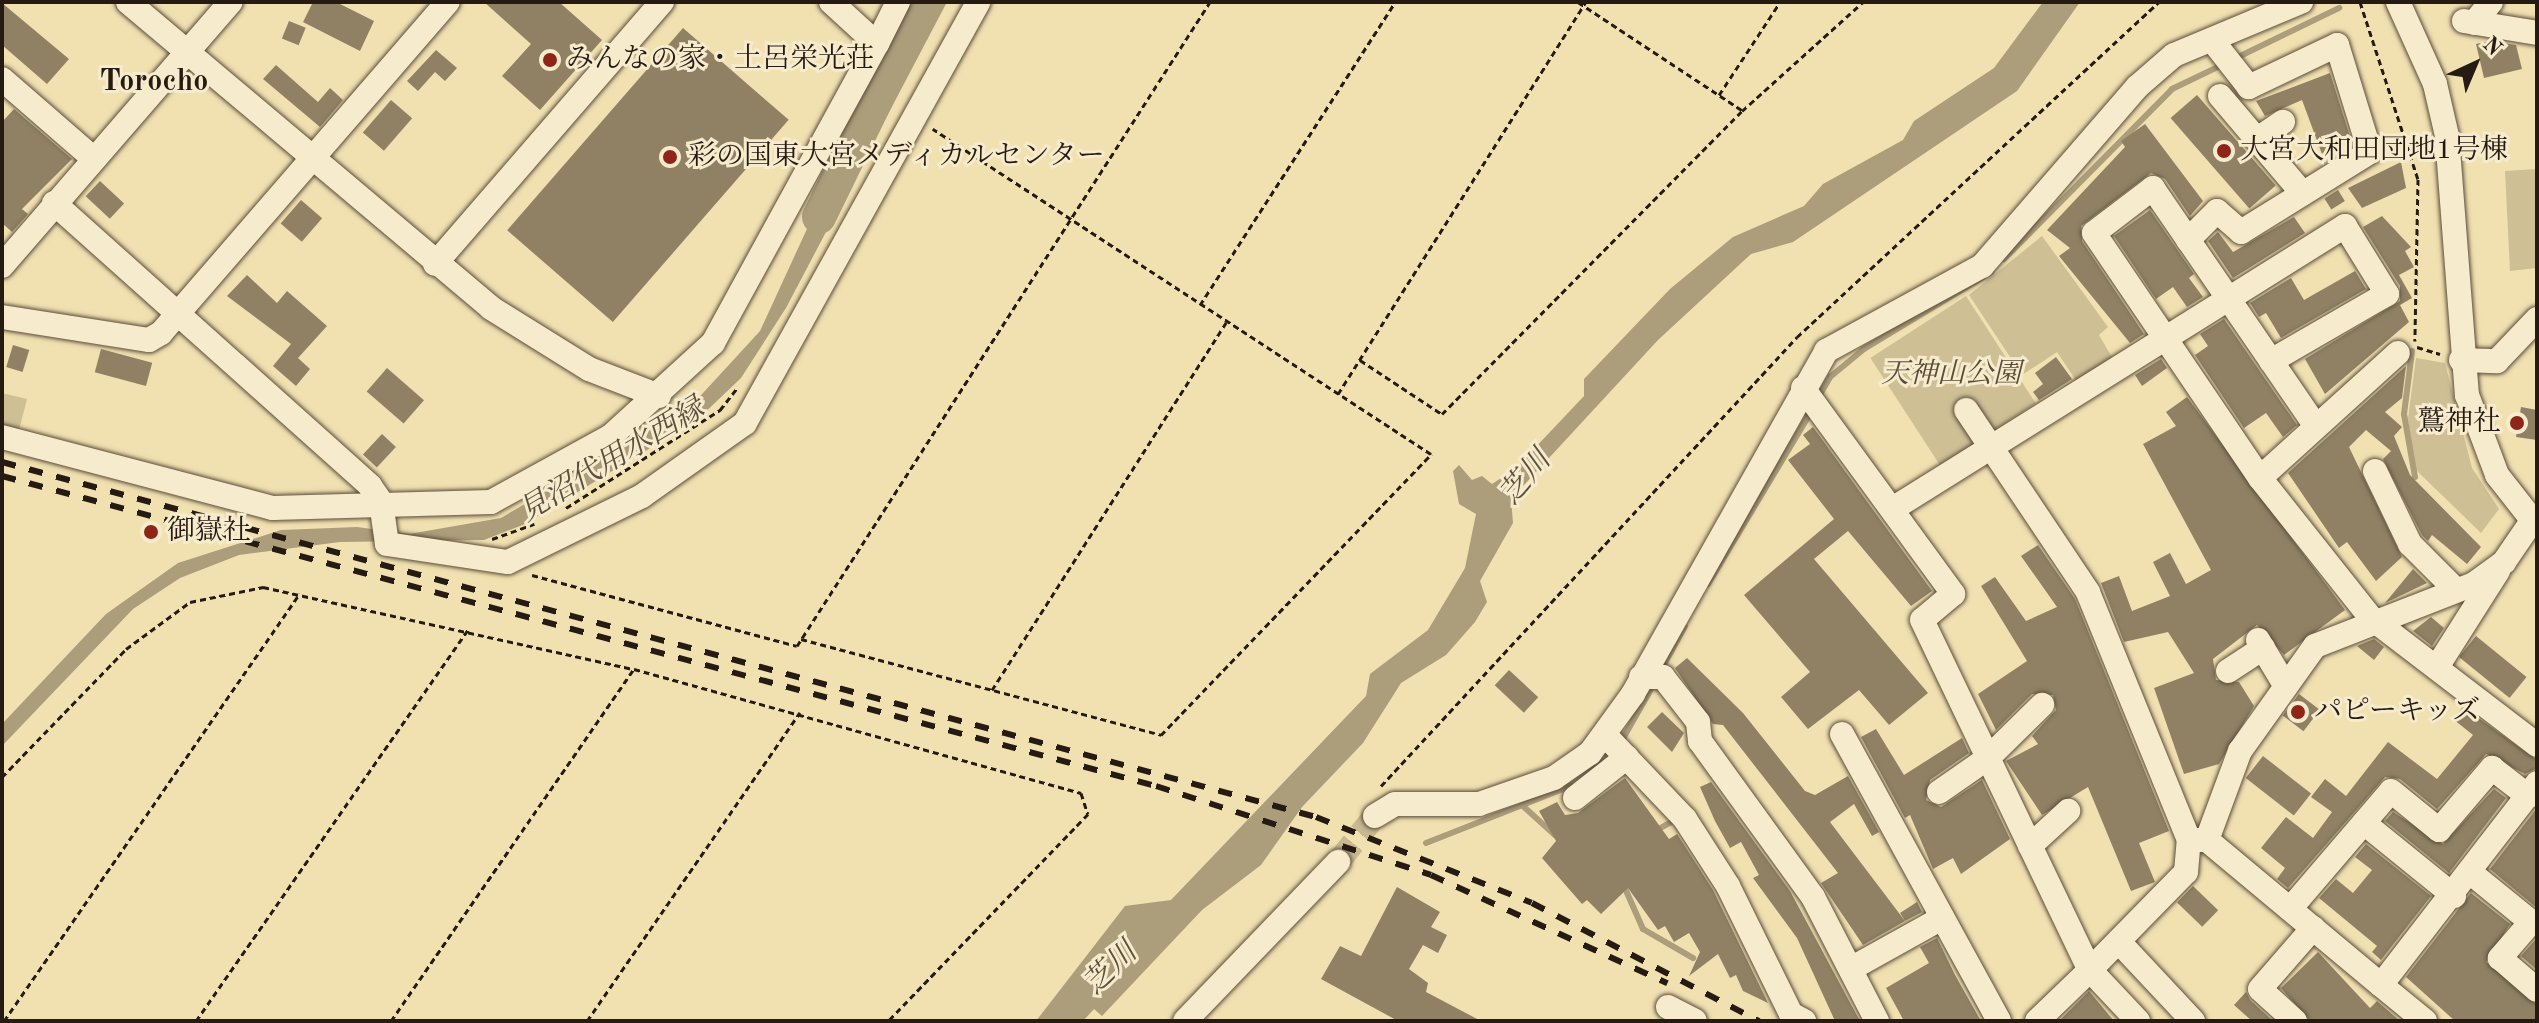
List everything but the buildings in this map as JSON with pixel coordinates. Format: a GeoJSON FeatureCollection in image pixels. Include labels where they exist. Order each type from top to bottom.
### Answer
{"type":"FeatureCollection","features":[{"type":"Feature","properties":{"kind":"street"},"geometry":{"type":"LineString","coordinates":[[128,2],[435,264],[540,340],[659,396]]}},
{"type":"Feature","properties":{"kind":"street"},"geometry":{"type":"LineString","coordinates":[[5,255],[94,159],[231,2]]}},
{"type":"Feature","properties":{"kind":"street"},"geometry":{"type":"LineString","coordinates":[[2,317],[149,340],[178,314],[448,2]]}},
{"type":"Feature","properties":{"kind":"street"},"geometry":{"type":"LineString","coordinates":[[435,264],[662,2]]}},
{"type":"Feature","properties":{"kind":"street"},"geometry":{"type":"LineString","coordinates":[[831,2],[877,44]]}},
{"type":"Feature","properties":{"kind":"street"},"geometry":{"type":"LineString","coordinates":[[2,437],[273,508],[491,502],[575,461],[659,396],[713,343],[898,2]]}},
{"type":"Feature","properties":{"kind":"street"},"geometry":{"type":"LineString","coordinates":[[54,203],[178,314],[381,507],[387,544],[508,562],[642,496],[745,423],[917,118],[978,2]]}},
{"type":"Feature","properties":{"kind":"street"},"geometry":{"type":"LineString","coordinates":[[1375,816],[1395,804],[1479,804],[1554,778],[1606,736],[1826,351],[1982,266],[2137,87],[2174,55],[2301,2]]}},
{"type":"Feature","properties":{"kind":"street"},"geometry":{"type":"LineString","coordinates":[[2398,2],[2435,84],[2447,136],[2461,360],[2487,454],[2534,524],[2504,562],[2437,667]]}},
{"type":"Feature","properties":{"kind":"street"},"geometry":{"type":"LineString","coordinates":[[2491,2],[2469,22],[2537,33]]}},
{"type":"Feature","properties":{"kind":"street"},"geometry":{"type":"LineString","coordinates":[[2188,240],[2217,211],[2241,232],[2370,152],[2337,45],[2249,87],[2212,40]]}},
{"type":"Feature","properties":{"kind":"street"},"geometry":{"type":"LineString","coordinates":[[2,79],[94,159]]}},
{"type":"Feature","properties":{"kind":"street"},"geometry":{"type":"LineString","coordinates":[[2220,96],[2259,138],[2303,194]]}},
{"type":"Feature","properties":{"kind":"street"},"geometry":{"type":"LineString","coordinates":[[2259,138],[2283,122]]}},
{"type":"Feature","properties":{"kind":"street"},"geometry":{"type":"LineString","coordinates":[[2315,425],[2153,188],[2094,233],[2260,478],[2371,618],[2537,745]]}},
{"type":"Feature","properties":{"kind":"street"},"geometry":{"type":"LineString","coordinates":[[1894,508],[2345,226],[2387,294],[2271,361]]}},
{"type":"Feature","properties":{"kind":"street"},"geometry":{"type":"LineString","coordinates":[[2461,360],[2497,361],[2537,319]]}},
{"type":"Feature","properties":{"kind":"street"},"geometry":{"type":"LineString","coordinates":[[2260,478],[2315,425],[2408,349]]}},
{"type":"Feature","properties":{"kind":"street"},"geometry":{"type":"LineString","coordinates":[[1803,388],[1894,508],[1953,594],[1922,620],[2090,970],[2132,1019]]}},
{"type":"Feature","properties":{"kind":"street"},"geometry":{"type":"LineString","coordinates":[[1966,410],[1989,449],[2088,592],[2198,840],[2290,909],[2425,1021]]}},
{"type":"Feature","properties":{"kind":"street"},"geometry":{"type":"LineString","coordinates":[[2375,471],[2410,544],[2456,590]]}},
{"type":"Feature","properties":{"kind":"street"},"geometry":{"type":"LineString","coordinates":[[2037,1021],[2120,943],[2186,872],[2240,751],[2315,646],[2371,618],[2456,590],[2504,562]]}},
{"type":"Feature","properties":{"kind":"street"},"geometry":{"type":"LineString","coordinates":[[2228,671],[2261,644],[2285,685]]}},
{"type":"Feature","properties":{"kind":"street"},"geometry":{"type":"LineString","coordinates":[[1641,677],[1663,677],[1698,722],[1696,735],[1854,967],[1877,1021]]}},
{"type":"Feature","properties":{"kind":"street"},"geometry":{"type":"LineString","coordinates":[[1939,792],[1988,758],[2042,705]]}},
{"type":"Feature","properties":{"kind":"street"},"geometry":{"type":"LineString","coordinates":[[1842,734],[1999,1021]]}},
{"type":"Feature","properties":{"kind":"street"},"geometry":{"type":"LineString","coordinates":[[1606,736],[1685,819],[1728,886],[1791,1014],[1804,1021]]}},
{"type":"Feature","properties":{"kind":"street"},"geometry":{"type":"LineString","coordinates":[[1575,798],[1627,757]]}},
{"type":"Feature","properties":{"kind":"street"},"geometry":{"type":"LineString","coordinates":[[2290,909],[2391,791],[2439,830],[2492,768],[2532,789],[2454,896],[2381,985]]}},
{"type":"Feature","properties":{"kind":"street"},"geometry":{"type":"LineString","coordinates":[[2030,846],[2068,811]]}},
{"type":"Feature","properties":{"kind":"street"},"geometry":{"type":"LineString","coordinates":[[2364,823],[2454,896]]}},
{"type":"Feature","properties":{"kind":"street"},"geometry":{"type":"LineString","coordinates":[[1185,1021],[1217,995],[1265,934],[1338,862]]}},
{"type":"Feature","properties":{"kind":"street"},"geometry":{"type":"LineString","coordinates":[[2471,873],[2531,922],[2500,958],[2537,990]]}},
{"type":"Feature","properties":{"kind":"street"},"geometry":{"type":"LineString","coordinates":[[1854,967],[1942,918]]}},
{"type":"Feature","properties":{"kind":"street"},"geometry":{"type":"LineString","coordinates":[[2295,1021],[2260,989],[2313,928]]}},
{"type":"Feature","properties":{"kind":"street"},"geometry":{"type":"LineString","coordinates":[[2120,943],[2193,1021]]}},
{"type":"Feature","properties":{"kind":"street"},"geometry":{"type":"LineString","coordinates":[[1207,1021],[1217,995]]}},
{"type":"Feature","properties":{"kind":"street"},"geometry":{"type":"LineString","coordinates":[[1668,1007],[1695,1021]]}},
{"type":"Feature","properties":{"kind":"path"},"geometry":{"type":"LineString","coordinates":[[508,562],[540,579],[797,646],[1210,2]]}},
{"type":"Feature","properties":{"kind":"path"},"geometry":{"type":"LineString","coordinates":[[1200,305],[1395,2]]}},
{"type":"Feature","properties":{"kind":"path"},"geometry":{"type":"LineString","coordinates":[[1578,2],[1742,111]]}},
{"type":"Feature","properties":{"kind":"path"},"geometry":{"type":"LineString","coordinates":[[1719,95],[1780,2]]}},
{"type":"Feature","properties":{"kind":"path"},"geometry":{"type":"LineString","coordinates":[[1360,360],[1442,414],[1742,111],[1863,2]]}},
{"type":"Feature","properties":{"kind":"path"},"geometry":{"type":"LineString","coordinates":[[1378,789],[1797,337],[2159,2]]}},
{"type":"Feature","properties":{"kind":"path"},"geometry":{"type":"LineString","coordinates":[[2360,2],[2406,137],[2422,239],[2408,349],[2461,360]]}},
{"type":"Feature","properties":{"kind":"path"},"geometry":{"type":"LineString","coordinates":[[1338,394],[1585,4]]}},
{"type":"Feature","properties":{"kind":"path"},"geometry":{"type":"LineString","coordinates":[[801,639],[1161,735],[1431,454],[917,118]]}},
{"type":"Feature","properties":{"kind":"path"},"geometry":{"type":"LineString","coordinates":[[2387,151],[2406,137]]}},
{"type":"Feature","properties":{"kind":"path"},"geometry":{"type":"LineString","coordinates":[[992,690],[1226,321]]}},
{"type":"Feature","properties":{"kind":"path"},"geometry":{"type":"LineString","coordinates":[[2,777],[126,649],[190,602],[236,589],[300,593],[634,669],[800,712],[1081,793],[1087,803],[1088,814],[888,1021]]}},
{"type":"Feature","properties":{"kind":"path"},"geometry":{"type":"LineString","coordinates":[[4,1021],[300,593]]}},
{"type":"Feature","properties":{"kind":"path"},"geometry":{"type":"LineString","coordinates":[[196,1021],[468,629]]}},
{"type":"Feature","properties":{"kind":"path"},"geometry":{"type":"LineString","coordinates":[[391,1021],[634,669]]}},
{"type":"Feature","properties":{"kind":"path"},"geometry":{"type":"LineString","coordinates":[[587,1021],[800,712]]}},
{"type":"Feature","properties":{"kind":"green space"},"geometry":{"type":"Polygon","coordinates":[[[2537,169],[2537,268],[2510,271],[2505,171],[2537,169]]]}},
{"type":"Feature","properties":{"kind":"green space"},"geometry":{"type":"Polygon","coordinates":[[[2042,236],[2108,327],[2099,335],[2113,359],[2077,382],[2057,352],[2022,375],[1969,295],[2042,236]]]}},
{"type":"Feature","properties":{"kind":"green space","name":"天神山公園"},"geometry":{"type":"Polygon","coordinates":[[[1966,296],[2036,403],[1940,465],[1870,358],[1966,296]]]}},
{"type":"Feature","properties":{"kind":"green space"},"geometry":{"type":"Polygon","coordinates":[[[2416,358],[2445,363],[2472,468],[2499,509],[2481,533],[2415,469],[2408,419],[2416,358]]]}},
{"type":"Feature","properties":{"kind":"green space"},"geometry":{"type":"Polygon","coordinates":[[[2,393],[27,399],[19,430],[2,426],[2,393]]]}},
{"type":"Feature","properties":{"kind":"water"},"geometry":{"type":"Polygon","coordinates":[[[931,2],[947,2],[786,308],[741,378],[698,419],[525,524],[484,540],[340,542],[239,555],[180,578],[133,609],[2,746],[2,724],[106,614],[178,563],[281,530],[357,527],[409,534],[501,518],[692,405],[760,331],[818,205],[844,173],[931,2]]]}},
{"type":"Feature","properties":{"kind":"water","name":"芝川"},"geometry":{"type":"Polygon","coordinates":[[[2043,2],[2080,2],[2017,91],[1793,242],[1751,254],[1658,340],[1511,499],[1513,523],[1480,581],[1487,602],[1475,622],[1446,655],[1401,683],[1363,743],[1302,807],[1261,865],[1202,910],[1102,1016],[1094,1009],[1083,1021],[1036,1021],[1125,906],[1171,900],[1366,696],[1370,674],[1428,630],[1465,568],[1476,514],[1459,504],[1453,471],[1459,465],[1472,480],[1482,476],[1492,484],[1515,469],[1584,396],[1584,379],[1670,289],[1733,237],[1804,206],[1823,184],[1903,140],[1914,121],[1994,68],[2043,2]]]}},
{"type":"Feature","properties":{"kind":"waterway","name":"見沼代用水西縁"},"geometry":{"type":"LineString","coordinates":[[819,217],[924,2]]}},
{"type":"Feature","properties":{"kind":"waterway"},"geometry":{"type":"LineString","coordinates":[[2234,59],[2339,8]]}},
{"type":"Feature","properties":{"kind":"waterway"},"geometry":{"type":"LineString","coordinates":[[2004,259],[2172,89],[2224,64]]}},
{"type":"Feature","properties":{"kind":"waterway"},"geometry":{"type":"LineString","coordinates":[[1818,398],[1830,377],[1864,349],[1991,272]]}},
{"type":"Feature","properties":{"kind":"waterway"},"geometry":{"type":"LineString","coordinates":[[2412,351],[2404,414],[2415,477]]}},
{"type":"Feature","properties":{"kind":"waterway"},"geometry":{"type":"LineString","coordinates":[[1708,584],[1811,412]]}},
{"type":"Feature","properties":{"kind":"waterway"},"geometry":{"type":"LineString","coordinates":[[1660,672],[1685,626]]}},
{"type":"Feature","properties":{"kind":"waterway"},"geometry":{"type":"LineString","coordinates":[[1621,742],[1655,682]]}},
{"type":"Feature","properties":{"kind":"waterway"},"geometry":{"type":"LineString","coordinates":[[1426,843],[1571,786]]}},
{"type":"Feature","properties":{"kind":"waterway"},"geometry":{"type":"LineString","coordinates":[[1524,807],[1555,835]]}},
{"type":"Feature","properties":{"kind":"waterway"},"geometry":{"type":"LineString","coordinates":[[1655,831],[1677,819]]}},
{"type":"Feature","properties":{"kind":"waterway"},"geometry":{"type":"LineString","coordinates":[[1624,886],[1643,929],[1693,958]]}},
{"type":"Feature","properties":{"kind":"tunnel"},"geometry":{"type":"LineString","coordinates":[[1338,862],[1375,816]]}},
{"type":"Feature","properties":{"kind":"railway"},"geometry":{"type":"LineString","coordinates":[[2,462],[1316,817],[1532,903],[1759,1021]]}},
{"type":"Feature","properties":{"kind":"railway"},"geometry":{"type":"LineString","coordinates":[[2,476],[1156,786],[1431,875],[1667,983]]}},
{"type":"Feature","properties":{"kind":"place","name":"みんなの家・土呂栄光荘"},"geometry":{"type":"Point","coordinates":[550,60]}},
{"type":"Feature","properties":{"kind":"place","name":"大宮大和田団地1号棟"},"geometry":{"type":"Point","coordinates":[2224,151]}},
{"type":"Feature","properties":{"kind":"place","name":"彩の国東大宮メディカルセンター"},"geometry":{"type":"Point","coordinates":[670,157]}},
{"type":"Feature","properties":{"kind":"place","name":"鷲神社"},"geometry":{"type":"Point","coordinates":[2517,423]}},
{"type":"Feature","properties":{"kind":"place","name":"御嶽社"},"geometry":{"type":"Point","coordinates":[151,532]}},
{"type":"Feature","properties":{"kind":"place","name":"パピーキッズ"},"geometry":{"type":"Point","coordinates":[2298,712]}},
{"type":"Feature","properties":{"kind":"district","name":"Torocho"},"geometry":{"type":"Point","coordinates":[154,82]}}]}
